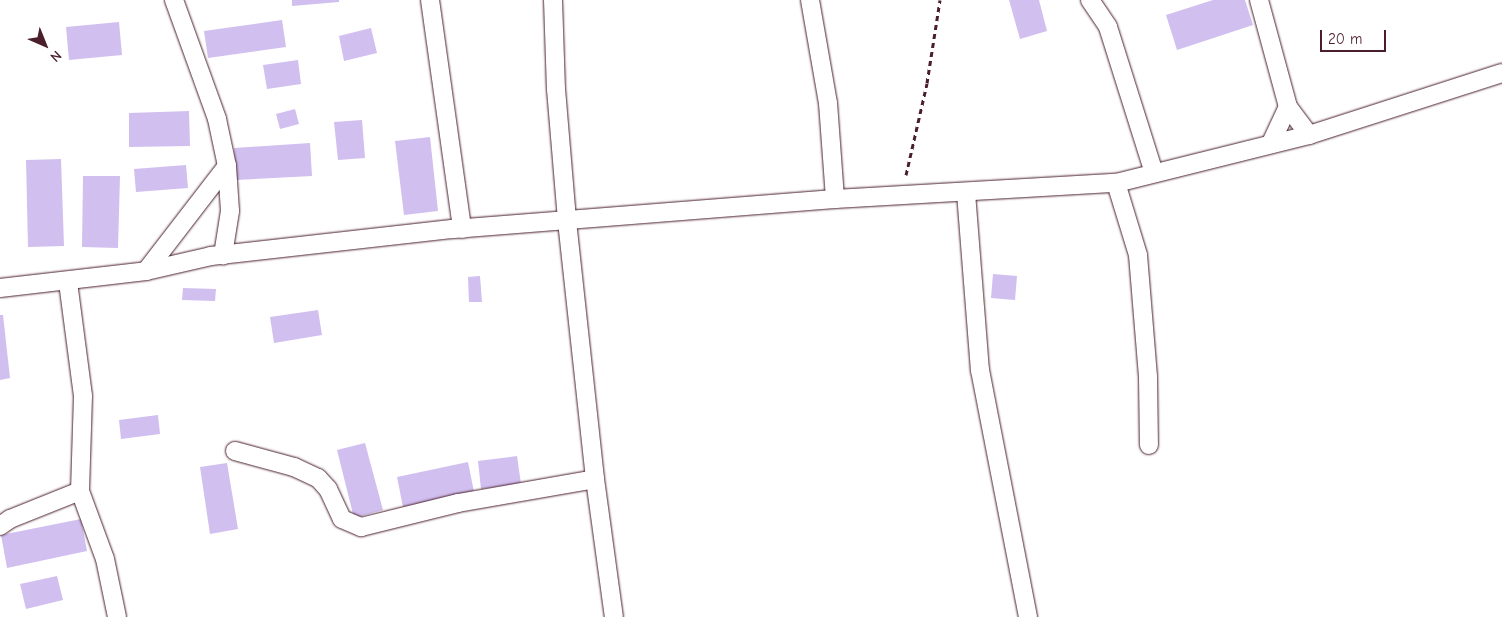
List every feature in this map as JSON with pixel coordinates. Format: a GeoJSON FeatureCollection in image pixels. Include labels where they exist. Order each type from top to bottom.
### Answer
{"type":"FeatureCollection","features":[{"type":"Feature","properties":{"kind":"street"},"geometry":{"type":"LineString","coordinates":[[174,0],[217,119],[227,166],[230,210],[223,255]]}},
{"type":"Feature","properties":{"kind":"street"},"geometry":{"type":"LineString","coordinates":[[430,0],[462,229]]}},
{"type":"Feature","properties":{"kind":"street"},"geometry":{"type":"LineString","coordinates":[[553,0],[567,221],[595,479],[614,617]]}},
{"type":"Feature","properties":{"kind":"street"},"geometry":{"type":"LineString","coordinates":[[810,0],[828,103],[835,199]]}},
{"type":"Feature","properties":{"kind":"street"},"geometry":{"type":"LineString","coordinates":[[1090,0],[1108,27],[1154,173]]}},
{"type":"Feature","properties":{"kind":"street"},"geometry":{"type":"LineString","coordinates":[[1259,0],[1288,108],[1309,136]]}},
{"type":"Feature","properties":{"kind":"street"},"geometry":{"type":"LineString","coordinates":[[0,288],[146,272],[223,255],[462,229],[835,199],[900,197],[1116,183],[1271,143],[1309,136],[1502,73]]}},
{"type":"Feature","properties":{"kind":"street"},"geometry":{"type":"LineString","coordinates":[[1271,143],[1288,108]]}},
{"type":"Feature","properties":{"kind":"street"},"geometry":{"type":"LineString","coordinates":[[146,272],[227,166]]}},
{"type":"Feature","properties":{"kind":"street"},"geometry":{"type":"LineString","coordinates":[[1116,183],[1138,255],[1148,377],[1149,444]]}},
{"type":"Feature","properties":{"kind":"street"},"geometry":{"type":"LineString","coordinates":[[966,193],[980,370],[1028,617]]}},
{"type":"Feature","properties":{"kind":"street"},"geometry":{"type":"LineString","coordinates":[[68,282],[83,396],[80,491],[105,559],[118,617]]}},
{"type":"Feature","properties":{"kind":"street"},"geometry":{"type":"LineString","coordinates":[[235,451],[294,467],[318,478],[328,489],[342,519],[361,527],[458,503],[595,479]]}},
{"type":"Feature","properties":{"kind":"street"},"geometry":{"type":"LineString","coordinates":[[0,526],[10,519],[80,491]]}},
{"type":"Feature","properties":{"kind":"path"},"geometry":{"type":"LineString","coordinates":[[900,197],[927,84],[940,0]]}},
{"type":"Feature","properties":{"kind":"building"},"geometry":{"type":"Polygon","coordinates":[[[292,0],[339,0],[339,2],[292,6],[292,0]]]}},
{"type":"Feature","properties":{"kind":"building"},"geometry":{"type":"Polygon","coordinates":[[[1009,0],[1039,0],[1047,31],[1020,39],[1009,0]]]}},
{"type":"Feature","properties":{"kind":"building"},"geometry":{"type":"Polygon","coordinates":[[[1213,0],[1245,0],[1253,25],[1177,50],[1166,15],[1213,0]]]}},
{"type":"Feature","properties":{"kind":"building"},"geometry":{"type":"Polygon","coordinates":[[[282,20],[286,47],[208,58],[204,31],[282,20]]]}},
{"type":"Feature","properties":{"kind":"building"},"geometry":{"type":"Polygon","coordinates":[[[119,22],[122,55],[69,60],[66,27],[119,22]]]}},
{"type":"Feature","properties":{"kind":"building"},"geometry":{"type":"Polygon","coordinates":[[[371,28],[377,53],[344,61],[339,36],[371,28]]]}},
{"type":"Feature","properties":{"kind":"building"},"geometry":{"type":"Polygon","coordinates":[[[298,60],[301,84],[267,89],[263,65],[298,60]]]}},
{"type":"Feature","properties":{"kind":"building"},"geometry":{"type":"Polygon","coordinates":[[[295,109],[299,124],[280,129],[276,114],[295,109]]]}},
{"type":"Feature","properties":{"kind":"building"},"geometry":{"type":"Polygon","coordinates":[[[189,111],[190,146],[129,147],[129,113],[189,111]]]}},
{"type":"Feature","properties":{"kind":"building"},"geometry":{"type":"Polygon","coordinates":[[[362,120],[365,158],[338,160],[334,122],[362,120]]]}},
{"type":"Feature","properties":{"kind":"building"},"geometry":{"type":"Polygon","coordinates":[[[430,137],[438,211],[404,215],[395,141],[430,137]]]}},
{"type":"Feature","properties":{"kind":"building"},"geometry":{"type":"Polygon","coordinates":[[[310,143],[312,176],[235,180],[234,148],[310,143]]]}},
{"type":"Feature","properties":{"kind":"building"},"geometry":{"type":"Polygon","coordinates":[[[61,159],[64,246],[28,247],[26,160],[61,159]]]}},
{"type":"Feature","properties":{"kind":"building"},"geometry":{"type":"Polygon","coordinates":[[[186,165],[188,188],[136,192],[134,169],[186,165]]]}},
{"type":"Feature","properties":{"kind":"building"},"geometry":{"type":"Polygon","coordinates":[[[83,176],[120,176],[118,248],[82,247],[83,176]]]}},
{"type":"Feature","properties":{"kind":"building"},"geometry":{"type":"Polygon","coordinates":[[[993,274],[1017,276],[1015,300],[991,298],[993,274]]]}},
{"type":"Feature","properties":{"kind":"building"},"geometry":{"type":"Polygon","coordinates":[[[480,276],[482,302],[469,302],[468,277],[480,276]]]}},
{"type":"Feature","properties":{"kind":"building"},"geometry":{"type":"Polygon","coordinates":[[[183,288],[216,289],[215,301],[182,300],[183,288]]]}},
{"type":"Feature","properties":{"kind":"building"},"geometry":{"type":"Polygon","coordinates":[[[318,310],[322,335],[274,343],[270,317],[318,310]]]}},
{"type":"Feature","properties":{"kind":"building"},"geometry":{"type":"Polygon","coordinates":[[[0,315],[3,315],[10,378],[0,380],[0,315]]]}},
{"type":"Feature","properties":{"kind":"building"},"geometry":{"type":"Polygon","coordinates":[[[158,415],[160,434],[121,439],[119,420],[158,415]]]}},
{"type":"Feature","properties":{"kind":"building"},"geometry":{"type":"Polygon","coordinates":[[[365,443],[383,510],[354,518],[337,450],[365,443]]]}},
{"type":"Feature","properties":{"kind":"building"},"geometry":{"type":"Polygon","coordinates":[[[517,456],[521,484],[481,489],[478,461],[517,456]]]}},
{"type":"Feature","properties":{"kind":"building"},"geometry":{"type":"Polygon","coordinates":[[[468,462],[474,492],[403,507],[397,477],[468,462]]]}},
{"type":"Feature","properties":{"kind":"building"},"geometry":{"type":"Polygon","coordinates":[[[227,463],[238,529],[210,534],[200,467],[227,463]]]}},
{"type":"Feature","properties":{"kind":"building"},"geometry":{"type":"Polygon","coordinates":[[[81,519],[87,551],[7,568],[1,535],[81,519]]]}},
{"type":"Feature","properties":{"kind":"building"},"geometry":{"type":"Polygon","coordinates":[[[57,576],[63,600],[26,609],[20,584],[57,576]]]}}]}
